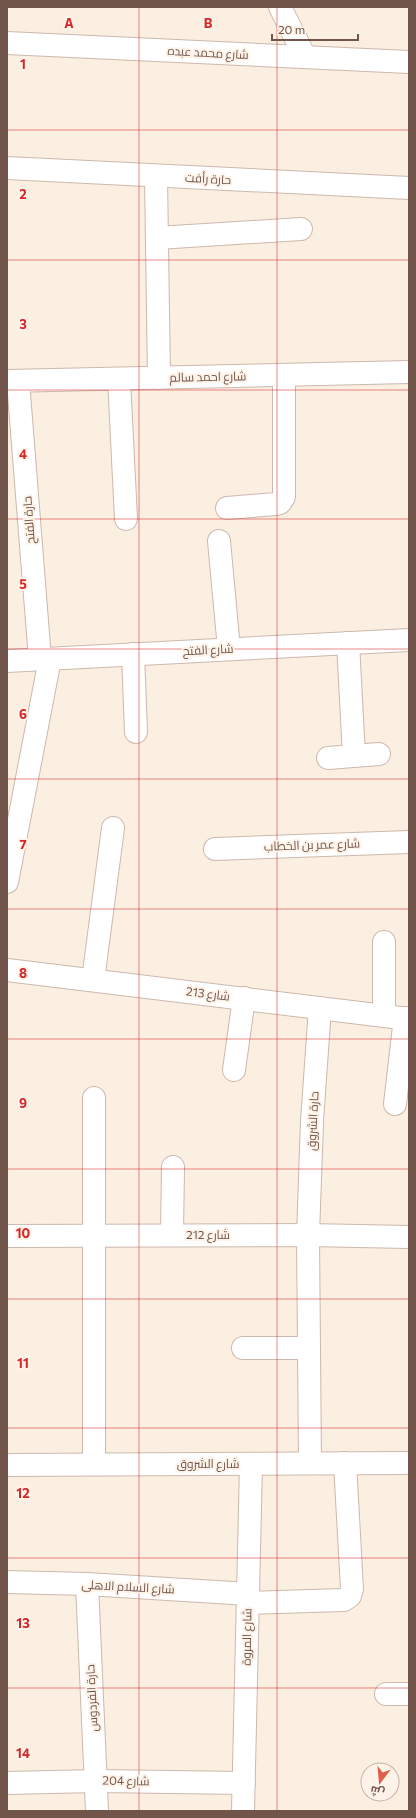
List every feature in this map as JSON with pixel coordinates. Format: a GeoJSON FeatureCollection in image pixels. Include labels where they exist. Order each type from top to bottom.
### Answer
{"type":"FeatureCollection","features":[{"type":"Feature","properties":{"kind":"street"},"geometry":{"type":"LineString","coordinates":[[280,7],[305,57]]}},
{"type":"Feature","properties":{"kind":"street","name":"شارع محمد عبده"},"geometry":{"type":"LineString","coordinates":[[7,43],[409,62]]}},
{"type":"Feature","properties":{"kind":"street","name":"حارة رأفت"},"geometry":{"type":"LineString","coordinates":[[7,168],[156,177],[409,188]]}},
{"type":"Feature","properties":{"kind":"street"},"geometry":{"type":"LineString","coordinates":[[156,177],[159,378]]}},
{"type":"Feature","properties":{"kind":"street"},"geometry":{"type":"LineString","coordinates":[[157,238],[301,228]]}},
{"type":"Feature","properties":{"kind":"street","name":"شارع احمد سالم"},"geometry":{"type":"LineString","coordinates":[[13,381],[409,372]]}},
{"type":"Feature","properties":{"kind":"street"},"geometry":{"type":"LineString","coordinates":[[227,508],[276,504],[280,503],[284,498],[284,375]]}},
{"type":"Feature","properties":{"kind":"street"},"geometry":{"type":"LineString","coordinates":[[119,378],[126,519]]}},
{"type":"Feature","properties":{"kind":"street","name":"حارة الفتح"},"geometry":{"type":"LineString","coordinates":[[7,882],[45,659],[13,381]]}},
{"type":"Feature","properties":{"kind":"street"},"geometry":{"type":"LineString","coordinates":[[219,541],[229,649]]}},
{"type":"Feature","properties":{"kind":"street","name":"شارع الفتح"},"geometry":{"type":"LineString","coordinates":[[7,661],[409,640]]}},
{"type":"Feature","properties":{"kind":"street"},"geometry":{"type":"LineString","coordinates":[[348,643],[354,756]]}},
{"type":"Feature","properties":{"kind":"street"},"geometry":{"type":"LineString","coordinates":[[133,654],[136,732]]}},
{"type":"Feature","properties":{"kind":"street"},"geometry":{"type":"LineString","coordinates":[[328,758],[379,754]]}},
{"type":"Feature","properties":{"kind":"street"},"geometry":{"type":"LineString","coordinates":[[92,980],[113,828]]}},
{"type":"Feature","properties":{"kind":"street","name":"شارع عمر بن الخطاب"},"geometry":{"type":"LineString","coordinates":[[215,849],[409,842]]}},
{"type":"Feature","properties":{"kind":"street"},"geometry":{"type":"LineString","coordinates":[[384,942],[384,1015]]}},
{"type":"Feature","properties":{"kind":"street","name":"شارع 213"},"geometry":{"type":"LineString","coordinates":[[7,970],[407,1018]]}},
{"type":"Feature","properties":{"kind":"street"},"geometry":{"type":"LineString","coordinates":[[234,1070],[244,998]]}},
{"type":"Feature","properties":{"kind":"street","name":"حارة الشروق"},"geometry":{"type":"LineString","coordinates":[[310,1464],[308,1235],[312,1121],[320,1008]]}},
{"type":"Feature","properties":{"kind":"street"},"geometry":{"type":"LineString","coordinates":[[394,1104],[407,1018]]}},
{"type":"Feature","properties":{"kind":"street"},"geometry":{"type":"LineString","coordinates":[[94,1098],[94,1464]]}},
{"type":"Feature","properties":{"kind":"street"},"geometry":{"type":"LineString","coordinates":[[172,1235],[173,1167]]}},
{"type":"Feature","properties":{"kind":"street","name":"شارع 212"},"geometry":{"type":"LineString","coordinates":[[7,1236],[308,1235],[409,1237]]}},
{"type":"Feature","properties":{"kind":"street"},"geometry":{"type":"LineString","coordinates":[[243,1348],[309,1348]]}},
{"type":"Feature","properties":{"kind":"street","name":"شارع السلام الاهلى"},"geometry":{"type":"LineString","coordinates":[[7,1582],[87,1584],[248,1598],[344,1600],[350,1596],[352,1589],[345,1463]]}},
{"type":"Feature","properties":{"kind":"street","name":"شارع الشروق"},"geometry":{"type":"LineString","coordinates":[[7,1465],[409,1463]]}},
{"type":"Feature","properties":{"kind":"street","name":"شارع المروة"},"geometry":{"type":"LineString","coordinates":[[243,1811],[251,1464]]}},
{"type":"Feature","properties":{"kind":"street","name":"حارة الفردوس"},"geometry":{"type":"LineString","coordinates":[[87,1584],[97,1811]]}},
{"type":"Feature","properties":{"kind":"street"},"geometry":{"type":"LineString","coordinates":[[386,1694],[409,1694]]}},
{"type":"Feature","properties":{"kind":"street","name":"شارع 204"},"geometry":{"type":"LineString","coordinates":[[7,1783],[96,1780],[244,1783]]}}]}
